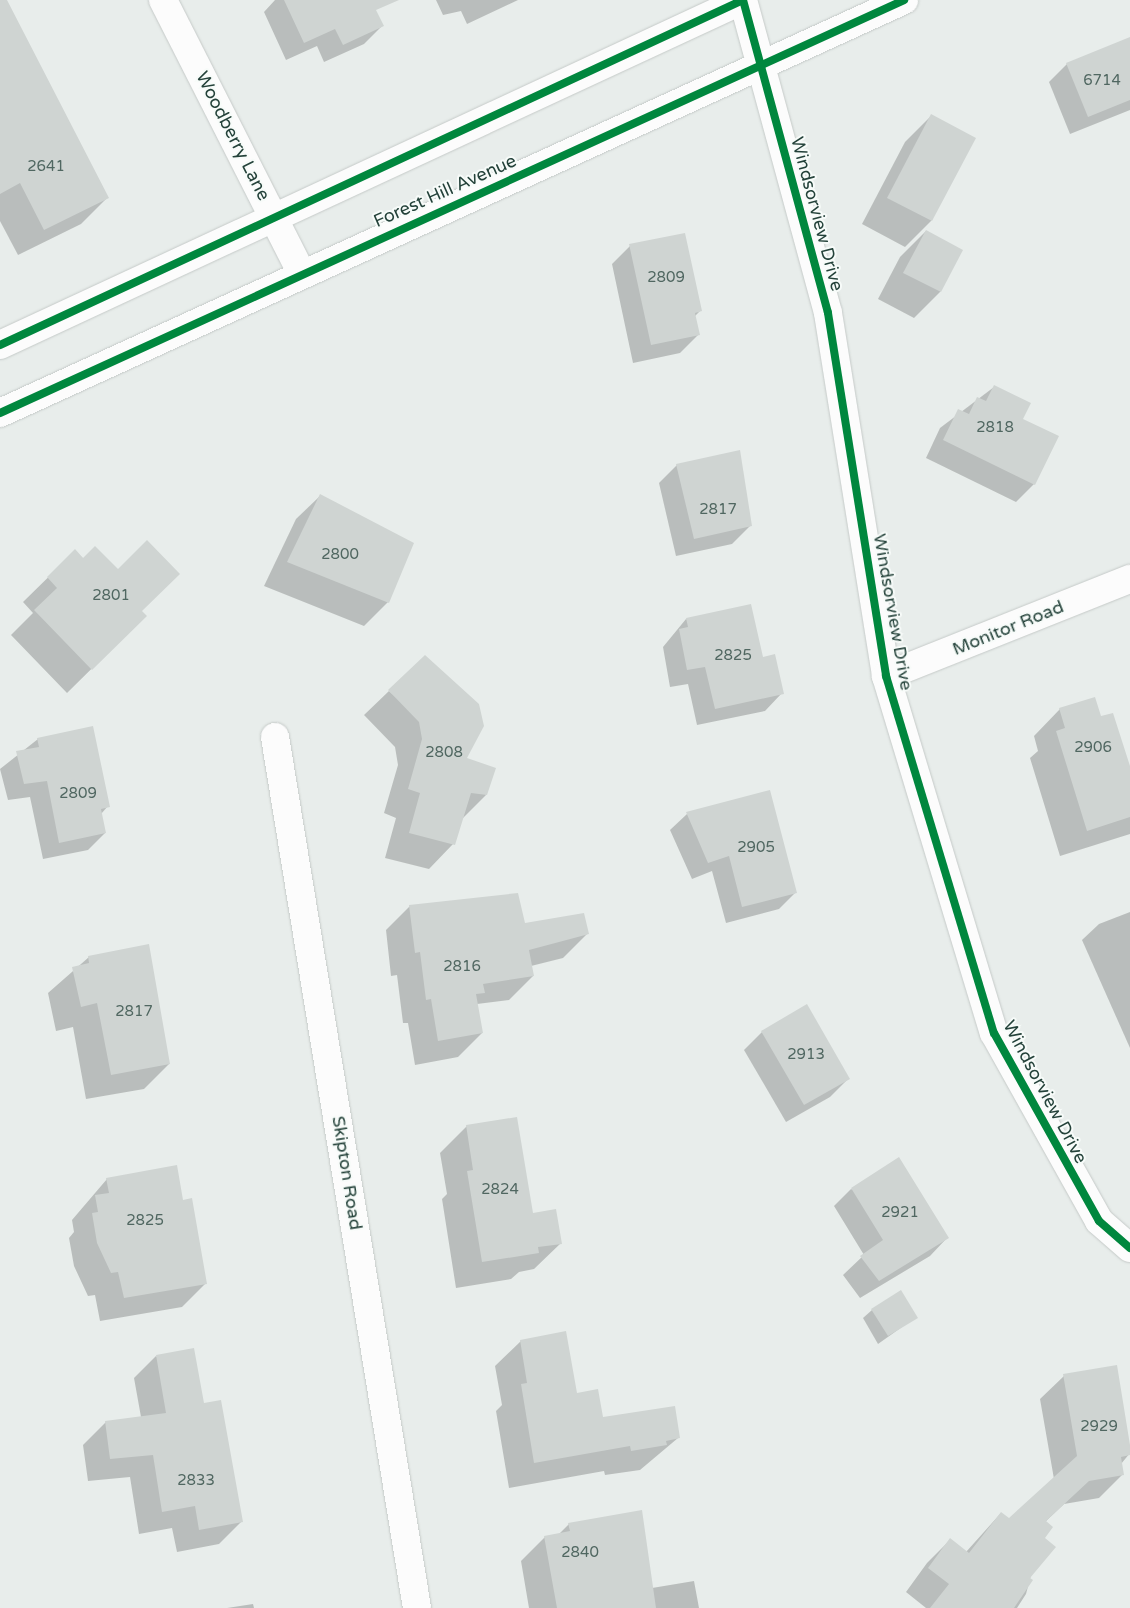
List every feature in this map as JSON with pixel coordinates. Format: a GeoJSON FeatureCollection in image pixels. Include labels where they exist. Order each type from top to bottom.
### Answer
{"type":"FeatureCollection","features":[{"type":"Feature","properties":{"kind":"street","name":"Woodberry Lane"},"geometry":{"type":"LineString","coordinates":[[163,0],[301,272]]}},
{"type":"Feature","properties":{"kind":"street"},"geometry":{"type":"LineString","coordinates":[[0,345],[273,214],[743,0]]}},
{"type":"Feature","properties":{"kind":"street","name":"Windsorview Drive"},"geometry":{"type":"LineString","coordinates":[[743,0],[828,313],[886,676],[994,1033],[1099,1221],[1130,1248]]}},
{"type":"Feature","properties":{"kind":"street","name":"Forest Hill Avenue"},"geometry":{"type":"LineString","coordinates":[[0,413],[301,272],[904,0]]}},
{"type":"Feature","properties":{"kind":"street","name":"Monitor Road"},"geometry":{"type":"LineString","coordinates":[[886,676],[1130,579]]}},
{"type":"Feature","properties":{"kind":"street","name":"Skipton Road"},"geometry":{"type":"LineString","coordinates":[[275,737],[417,1608]]}},
{"type":"Feature","properties":{"kind":"building"},"geometry":{"type":"Polygon","coordinates":[[[0,0],[7,0],[109,198],[44,230],[20,183],[0,194],[0,0]]]}},
{"type":"Feature","properties":{"kind":"building"},"geometry":{"type":"Polygon","coordinates":[[[284,0],[399,0],[376,10],[384,26],[343,45],[335,29],[304,43],[284,0]]]}},
{"type":"Feature","properties":{"kind":"building"},"geometry":{"type":"Polygon","coordinates":[[[1130,37],[1130,100],[1088,117],[1066,63],[1130,37]]]}},
{"type":"Feature","properties":{"kind":"building"},"geometry":{"type":"Polygon","coordinates":[[[931,114],[976,138],[932,221],[887,198],[931,114]]]}},
{"type":"Feature","properties":{"kind":"building"},"geometry":{"type":"Polygon","coordinates":[[[926,230],[963,250],[941,292],[903,273],[926,230]]]}},
{"type":"Feature","properties":{"kind":"building"},"geometry":{"type":"Polygon","coordinates":[[[685,233],[702,311],[695,313],[700,335],[651,345],[629,244],[685,233]]]}},
{"type":"Feature","properties":{"kind":"building"},"geometry":{"type":"Polygon","coordinates":[[[994,385],[1031,403],[1023,419],[1059,436],[1035,485],[943,440],[958,409],[969,414],[977,397],[986,401],[994,385]]]}},
{"type":"Feature","properties":{"kind":"building"},"geometry":{"type":"Polygon","coordinates":[[[740,450],[752,526],[694,539],[676,464],[740,450]]]}},
{"type":"Feature","properties":{"kind":"building"},"geometry":{"type":"Polygon","coordinates":[[[320,494],[414,543],[389,603],[287,562],[320,494]]]}},
{"type":"Feature","properties":{"kind":"building"},"geometry":{"type":"Polygon","coordinates":[[[147,540],[180,574],[142,611],[147,616],[92,670],[34,610],[57,588],[47,577],[75,549],[83,558],[95,546],[118,569],[147,540]]]}},
{"type":"Feature","properties":{"kind":"building"},"geometry":{"type":"Polygon","coordinates":[[[751,604],[763,657],[775,654],[784,694],[715,709],[705,667],[687,670],[679,629],[688,627],[686,618],[751,604]]]}},
{"type":"Feature","properties":{"kind":"building"},"geometry":{"type":"Polygon","coordinates":[[[425,655],[479,704],[484,726],[467,758],[496,768],[487,795],[471,793],[455,845],[409,833],[420,793],[408,789],[422,739],[419,722],[388,690],[425,655]]]}},
{"type":"Feature","properties":{"kind":"building"},"geometry":{"type":"Polygon","coordinates":[[[1095,697],[1101,716],[1113,713],[1130,766],[1130,817],[1087,831],[1056,731],[1065,728],[1059,708],[1095,697]]]}},
{"type":"Feature","properties":{"kind":"building"},"geometry":{"type":"Polygon","coordinates":[[[93,726],[110,807],[101,809],[106,833],[59,843],[47,781],[24,784],[16,751],[39,747],[37,738],[93,726]]]}},
{"type":"Feature","properties":{"kind":"building"},"geometry":{"type":"Polygon","coordinates":[[[770,790],[797,893],[742,907],[729,856],[708,863],[686,812],[770,790]]]}},
{"type":"Feature","properties":{"kind":"building"},"geometry":{"type":"Polygon","coordinates":[[[518,893],[525,923],[584,913],[589,934],[529,950],[534,976],[483,984],[485,993],[476,994],[483,1033],[438,1041],[431,999],[426,1000],[420,952],[415,953],[409,905],[518,893]]]}},
{"type":"Feature","properties":{"kind":"building"},"geometry":{"type":"Polygon","coordinates":[[[149,944],[170,1064],[111,1075],[97,1003],[81,1007],[72,967],[89,963],[88,956],[149,944]]]}},
{"type":"Feature","properties":{"kind":"building"},"geometry":{"type":"Polygon","coordinates":[[[807,1004],[850,1079],[804,1105],[761,1031],[807,1004]]]}},
{"type":"Feature","properties":{"kind":"building"},"geometry":{"type":"Polygon","coordinates":[[[517,1117],[533,1213],[556,1209],[562,1244],[538,1247],[539,1253],[482,1262],[467,1171],[473,1170],[466,1125],[517,1117]]]}},
{"type":"Feature","properties":{"kind":"building"},"geometry":{"type":"Polygon","coordinates":[[[899,1157],[949,1238],[879,1281],[860,1256],[883,1240],[851,1188],[899,1157]]]}},
{"type":"Feature","properties":{"kind":"building"},"geometry":{"type":"Polygon","coordinates":[[[177,1165],[183,1200],[192,1198],[207,1284],[124,1298],[118,1272],[111,1273],[97,1243],[92,1213],[98,1212],[95,1195],[109,1193],[106,1178],[177,1165]]]}},
{"type":"Feature","properties":{"kind":"building"},"geometry":{"type":"Polygon","coordinates":[[[901,1290],[918,1318],[888,1336],[871,1309],[901,1290]]]}},
{"type":"Feature","properties":{"kind":"building"},"geometry":{"type":"Polygon","coordinates":[[[566,1331],[577,1393],[598,1389],[603,1417],[675,1406],[680,1438],[666,1441],[667,1445],[631,1451],[630,1446],[534,1463],[521,1384],[527,1383],[520,1340],[566,1331]]]}},
{"type":"Feature","properties":{"kind":"building"},"geometry":{"type":"Polygon","coordinates":[[[194,1348],[204,1403],[221,1400],[243,1522],[199,1530],[195,1506],[162,1512],[153,1455],[110,1459],[105,1421],[166,1413],[156,1355],[194,1348]]]}},
{"type":"Feature","properties":{"kind":"building"},"geometry":{"type":"Polygon","coordinates":[[[1117,1365],[1130,1445],[1130,1455],[1121,1457],[1124,1475],[1089,1481],[1046,1521],[1053,1527],[1045,1538],[1056,1547],[1030,1578],[1033,1580],[1014,1608],[930,1608],[949,1584],[928,1568],[950,1538],[969,1553],[1001,1512],[1009,1518],[1077,1456],[1063,1374],[1117,1365]]]}},
{"type":"Feature","properties":{"kind":"building"},"geometry":{"type":"Polygon","coordinates":[[[642,1510],[656,1608],[557,1608],[544,1536],[570,1531],[568,1523],[642,1510]]]}},
{"type":"Feature","properties":{"kind":"cycle path"},"geometry":{"type":"LineString","coordinates":[[743,0],[828,313],[886,676],[994,1033],[1099,1221],[1130,1248]]}},
{"type":"Feature","properties":{"kind":"cycle path"},"geometry":{"type":"LineString","coordinates":[[0,345],[743,0]]}},
{"type":"Feature","properties":{"kind":"cycle path"},"geometry":{"type":"LineString","coordinates":[[0,413],[904,0]]}}]}
